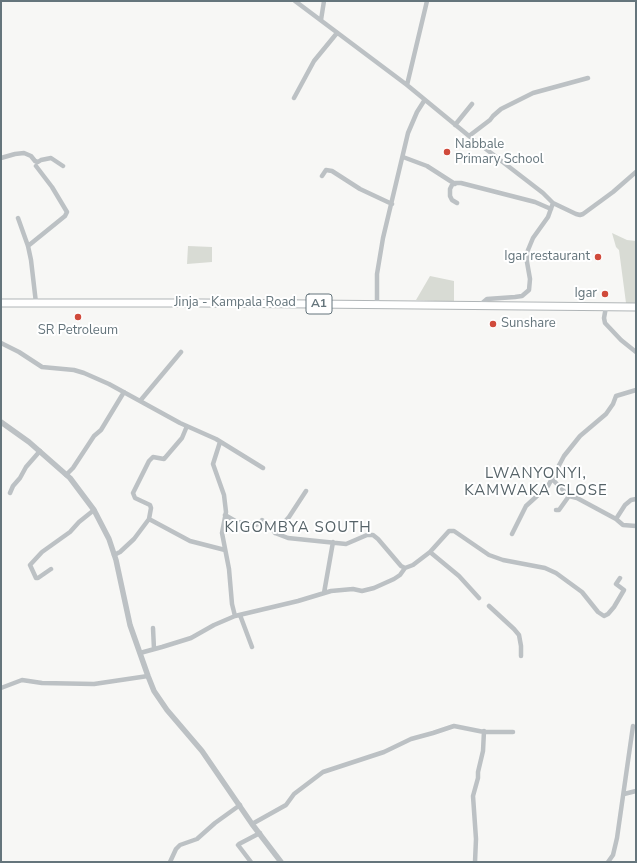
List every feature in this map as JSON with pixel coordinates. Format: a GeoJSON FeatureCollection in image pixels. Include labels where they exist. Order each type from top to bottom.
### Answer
{"type":"FeatureCollection","features":[{"type":"Feature","properties":{"kind":"highway","name":"Jinja - Kampala Road"},"geometry":{"type":"LineString","coordinates":[[1,303],[377,304],[636,307]]}},
{"type":"Feature","properties":{"kind":"street"},"geometry":{"type":"LineString","coordinates":[[295,1],[406,85],[468,136],[543,193],[553,203],[580,216],[613,192],[636,172]]}},
{"type":"Feature","properties":{"kind":"street"},"geometry":{"type":"LineString","coordinates":[[320,20],[324,1]]}},
{"type":"Feature","properties":{"kind":"street"},"geometry":{"type":"LineString","coordinates":[[406,85],[427,1]]}},
{"type":"Feature","properties":{"kind":"street"},"geometry":{"type":"LineString","coordinates":[[294,98],[314,61],[337,33]]}},
{"type":"Feature","properties":{"kind":"street"},"geometry":{"type":"LineString","coordinates":[[468,136],[490,120],[501,109],[533,92],[588,78]]}},
{"type":"Feature","properties":{"kind":"street"},"geometry":{"type":"LineString","coordinates":[[377,304],[377,274],[383,238],[408,133],[424,101]]}},
{"type":"Feature","properties":{"kind":"street"},"geometry":{"type":"LineString","coordinates":[[455,125],[472,104]]}},
{"type":"Feature","properties":{"kind":"street"},"geometry":{"type":"LineString","coordinates":[[1,158],[15,154],[24,154],[31,156],[38,162],[51,158],[63,166]]}},
{"type":"Feature","properties":{"kind":"street"},"geometry":{"type":"LineString","coordinates":[[403,157],[427,166],[455,184]]}},
{"type":"Feature","properties":{"kind":"street"},"geometry":{"type":"LineString","coordinates":[[28,246],[65,216],[67,212],[56,193],[36,166]]}},
{"type":"Feature","properties":{"kind":"street"},"geometry":{"type":"LineString","coordinates":[[322,176],[326,170],[332,171],[360,189],[392,204]]}},
{"type":"Feature","properties":{"kind":"street"},"geometry":{"type":"LineString","coordinates":[[457,203],[452,200],[450,196],[450,189],[452,185],[461,183],[535,202],[551,209]]}},
{"type":"Feature","properties":{"kind":"street"},"geometry":{"type":"LineString","coordinates":[[480,305],[487,299],[522,296],[529,290],[530,278],[527,262],[528,250],[533,238],[548,217],[553,203]]}},
{"type":"Feature","properties":{"kind":"street"},"geometry":{"type":"LineString","coordinates":[[18,218],[28,246],[31,260],[36,303]]}},
{"type":"Feature","properties":{"kind":"street"},"geometry":{"type":"LineString","coordinates":[[606,307],[604,318],[605,323],[621,340],[636,352]]}},
{"type":"Feature","properties":{"kind":"street"},"geometry":{"type":"LineString","coordinates":[[1,344],[19,352],[42,367],[66,369],[84,373],[109,384],[187,426],[211,436],[263,468]]}},
{"type":"Feature","properties":{"kind":"street"},"geometry":{"type":"LineString","coordinates":[[140,401],[181,352]]}},
{"type":"Feature","properties":{"kind":"street"},"geometry":{"type":"LineString","coordinates":[[512,534],[526,506],[543,492],[575,442],[587,429],[606,414],[616,396],[636,390]]}},
{"type":"Feature","properties":{"kind":"street"},"geometry":{"type":"LineString","coordinates":[[66,475],[73,468],[94,436],[101,430],[124,392]]}},
{"type":"Feature","properties":{"kind":"street"},"geometry":{"type":"LineString","coordinates":[[1,422],[29,442],[70,478],[94,510],[109,539],[114,554],[130,625],[148,676],[159,700],[202,751],[252,824],[281,862]]}},
{"type":"Feature","properties":{"kind":"street"},"geometry":{"type":"LineString","coordinates":[[114,554],[120,552],[134,539],[149,519],[152,508],[150,505],[135,498],[133,493],[149,461],[152,457],[164,459],[182,438],[187,426]]}},
{"type":"Feature","properties":{"kind":"street"},"geometry":{"type":"LineString","coordinates":[[220,442],[213,464],[222,488],[226,508],[222,533],[235,616]]}},
{"type":"Feature","properties":{"kind":"street"},"geometry":{"type":"LineString","coordinates":[[10,493],[26,467],[40,452]]}},
{"type":"Feature","properties":{"kind":"street"},"geometry":{"type":"LineString","coordinates":[[552,479],[569,496],[577,498],[616,519],[623,525],[636,526]]}},
{"type":"Feature","properties":{"kind":"street"},"geometry":{"type":"LineString","coordinates":[[275,533],[289,517],[306,491]]}},
{"type":"Feature","properties":{"kind":"street"},"geometry":{"type":"LineString","coordinates":[[556,510],[559,510],[569,496]]}},
{"type":"Feature","properties":{"kind":"street"},"geometry":{"type":"LineString","coordinates":[[616,519],[625,505],[631,500],[636,499]]}},
{"type":"Feature","properties":{"kind":"street"},"geometry":{"type":"LineString","coordinates":[[51,569],[43,576],[37,578],[30,565],[42,552],[70,532],[79,522],[94,510]]}},
{"type":"Feature","properties":{"kind":"street"},"geometry":{"type":"LineString","coordinates":[[225,515],[237,522],[255,525],[262,520],[275,533],[288,538],[346,544],[367,535],[373,535],[381,542],[401,566],[405,568]]}},
{"type":"Feature","properties":{"kind":"street"},"geometry":{"type":"LineString","coordinates":[[149,519],[190,541],[225,550]]}},
{"type":"Feature","properties":{"kind":"street"},"geometry":{"type":"LineString","coordinates":[[140,653],[191,638],[235,616],[341,589],[367,591],[390,582],[400,575],[405,568],[413,565],[430,552],[449,531],[454,531],[489,555],[503,560],[545,568],[556,573],[582,592],[604,616],[614,607],[624,590],[616,584],[620,578]]}},
{"type":"Feature","properties":{"kind":"street"},"geometry":{"type":"LineString","coordinates":[[324,593],[332,542]]}},
{"type":"Feature","properties":{"kind":"street"},"geometry":{"type":"LineString","coordinates":[[430,552],[459,576],[479,598]]}},
{"type":"Feature","properties":{"kind":"street"},"geometry":{"type":"LineString","coordinates":[[489,606],[519,635],[521,656]]}},
{"type":"Feature","properties":{"kind":"street"},"geometry":{"type":"LineString","coordinates":[[240,615],[252,647]]}},
{"type":"Feature","properties":{"kind":"street"},"geometry":{"type":"LineString","coordinates":[[153,628],[154,649]]}},
{"type":"Feature","properties":{"kind":"street"},"geometry":{"type":"LineString","coordinates":[[1,688],[22,680],[42,683],[94,684],[148,676]]}},
{"type":"Feature","properties":{"kind":"street"},"geometry":{"type":"LineString","coordinates":[[252,824],[286,805],[294,794],[323,772],[384,752],[411,739],[434,733],[448,727],[457,726],[484,731],[513,732]]}},
{"type":"Feature","properties":{"kind":"street"},"geometry":{"type":"LineString","coordinates":[[608,862],[613,855],[618,838],[634,726]]}},
{"type":"Feature","properties":{"kind":"street"},"geometry":{"type":"LineString","coordinates":[[475,862],[476,824],[473,796],[483,751],[484,731]]}},
{"type":"Feature","properties":{"kind":"street"},"geometry":{"type":"LineString","coordinates":[[624,794],[636,791]]}},
{"type":"Feature","properties":{"kind":"street"},"geometry":{"type":"LineString","coordinates":[[170,862],[176,849],[180,845],[197,839],[215,823],[240,805]]}},
{"type":"Feature","properties":{"kind":"street"},"geometry":{"type":"LineString","coordinates":[[251,862],[238,845],[260,833]]}},
{"type":"Feature","properties":{"kind":"shaded area"},"geometry":{"type":"Polygon","coordinates":[[[612,233],[627,240],[636,241],[636,303],[626,303],[619,250],[616,247],[612,233]]]}},
{"type":"Feature","properties":{"kind":"shaded area"},"geometry":{"type":"Polygon","coordinates":[[[188,246],[212,247],[212,262],[187,264],[188,246]]]}},
{"type":"Feature","properties":{"kind":"shaded area"},"geometry":{"type":"Polygon","coordinates":[[[430,276],[454,281],[454,302],[416,300],[430,276]]]}},
{"type":"Feature","properties":{"kind":"place","name":"Nabbale Primary School"},"geometry":{"type":"Point","coordinates":[447,152]}},
{"type":"Feature","properties":{"kind":"place","name":"Igar restaurant"},"geometry":{"type":"Point","coordinates":[598,257]}},
{"type":"Feature","properties":{"kind":"place","name":"Igar"},"geometry":{"type":"Point","coordinates":[605,294]}},
{"type":"Feature","properties":{"kind":"place","name":"SR Petroleum"},"geometry":{"type":"Point","coordinates":[78,317]}},
{"type":"Feature","properties":{"kind":"place","name":"Sunshare"},"geometry":{"type":"Point","coordinates":[493,324]}},
{"type":"Feature","properties":{"kind":"district","name":"LWANYONYI, KAMWAKA CLOSE"},"geometry":{"type":"Point","coordinates":[536,482]}},
{"type":"Feature","properties":{"kind":"district","name":"KIGOMBYA SOUTH"},"geometry":{"type":"Point","coordinates":[298,528]}}]}
